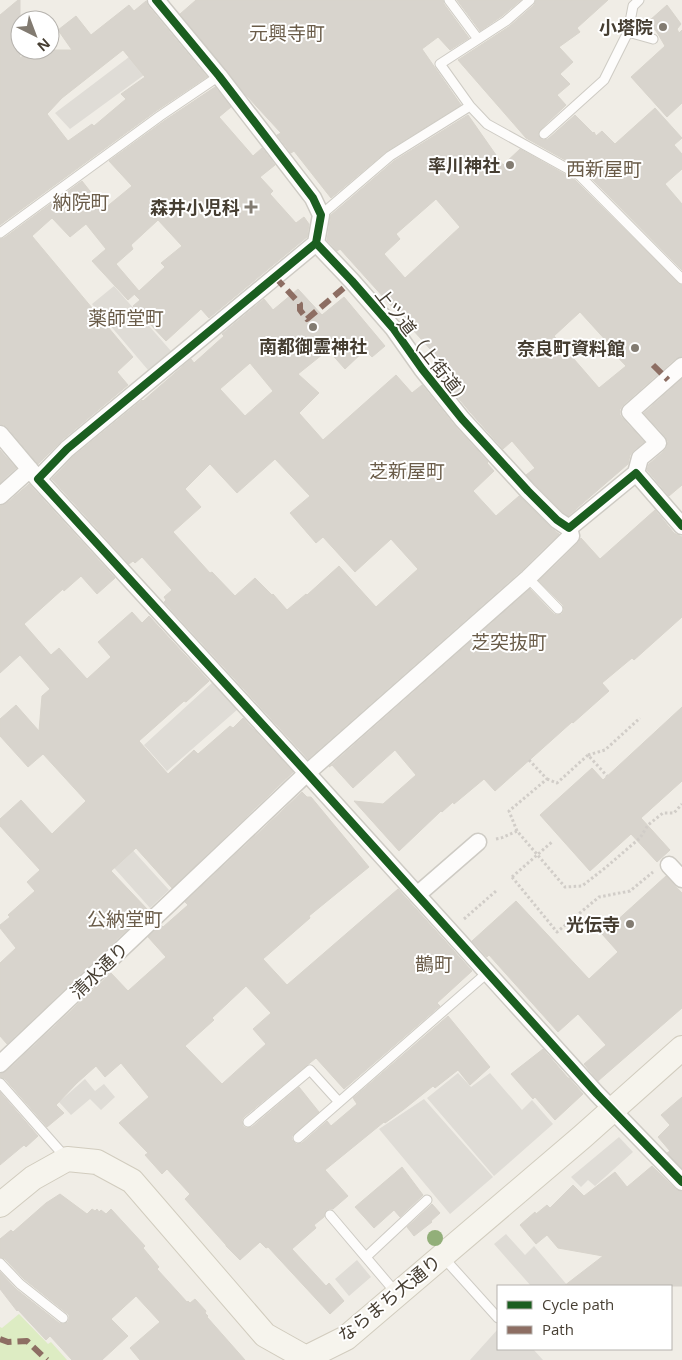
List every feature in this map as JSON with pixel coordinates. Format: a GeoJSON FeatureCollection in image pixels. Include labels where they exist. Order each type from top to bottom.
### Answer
{"type":"FeatureCollection","features":[{"type":"Feature","properties":{"kind":"street"},"geometry":{"type":"LineString","coordinates":[[0,496],[34,474],[67,449],[316,243],[321,215],[313,198],[220,76],[156,0]]}},
{"type":"Feature","properties":{"kind":"street","name":"上ツ道（上街道）"},"geometry":{"type":"LineString","coordinates":[[316,243],[393,328],[422,369],[462,419],[528,491],[557,520],[569,528]]}},
{"type":"Feature","properties":{"kind":"street"},"geometry":{"type":"LineString","coordinates":[[569,528],[636,473],[640,458],[658,443],[630,412],[682,366]]}},
{"type":"Feature","properties":{"kind":"street"},"geometry":{"type":"LineString","coordinates":[[0,434],[34,474],[487,973],[612,1110],[682,1182]]}},
{"type":"Feature","properties":{"kind":"street"},"geometry":{"type":"LineString","coordinates":[[636,473],[682,526]]}},
{"type":"Feature","properties":{"kind":"street","name":"清水通り"},"geometry":{"type":"LineString","coordinates":[[0,1064],[307,773],[528,578],[571,536],[569,528]]}},
{"type":"Feature","properties":{"kind":"street"},"geometry":{"type":"LineString","coordinates":[[417,895],[478,842]]}},
{"type":"Feature","properties":{"kind":"street"},"geometry":{"type":"LineString","coordinates":[[669,865],[682,879]]}},
{"type":"Feature","properties":{"kind":"street","name":"ならまち大通り"},"geometry":{"type":"LineString","coordinates":[[67,1159],[97,1162],[132,1181],[265,1335],[306,1359],[346,1338],[682,1048]]}},
{"type":"Feature","properties":{"kind":"street"},"geometry":{"type":"LineString","coordinates":[[0,1205],[34,1178],[67,1159]]}},
{"type":"Feature","properties":{"kind":"lane"},"geometry":{"type":"LineString","coordinates":[[449,0],[478,39]]}},
{"type":"Feature","properties":{"kind":"lane"},"geometry":{"type":"LineString","coordinates":[[530,0],[506,21],[440,64],[470,106],[487,124],[579,175],[682,280]]}},
{"type":"Feature","properties":{"kind":"lane"},"geometry":{"type":"LineString","coordinates":[[544,134],[604,80],[628,32],[633,6],[638,0]]}},
{"type":"Feature","properties":{"kind":"lane"},"geometry":{"type":"LineString","coordinates":[[628,32],[653,39]]}},
{"type":"Feature","properties":{"kind":"lane"},"geometry":{"type":"LineString","coordinates":[[0,233],[160,116],[220,76]]}},
{"type":"Feature","properties":{"kind":"lane"},"geometry":{"type":"LineString","coordinates":[[321,215],[390,156],[470,106]]}},
{"type":"Feature","properties":{"kind":"lane"},"geometry":{"type":"LineString","coordinates":[[528,578],[558,609]]}},
{"type":"Feature","properties":{"kind":"lane"},"geometry":{"type":"LineString","coordinates":[[298,1138],[487,973]]}},
{"type":"Feature","properties":{"kind":"lane"},"geometry":{"type":"LineString","coordinates":[[248,1122],[310,1070],[339,1102]]}},
{"type":"Feature","properties":{"kind":"lane"},"geometry":{"type":"LineString","coordinates":[[0,1083],[67,1159]]}},
{"type":"Feature","properties":{"kind":"lane"},"geometry":{"type":"LineString","coordinates":[[366,1257],[427,1200]]}},
{"type":"Feature","properties":{"kind":"lane"},"geometry":{"type":"LineString","coordinates":[[330,1215],[397,1294]]}},
{"type":"Feature","properties":{"kind":"lane"},"geometry":{"type":"LineString","coordinates":[[442,1256],[497,1317]]}},
{"type":"Feature","properties":{"kind":"lane"},"geometry":{"type":"LineString","coordinates":[[0,1262],[20,1284],[62,1318]]}},
{"type":"Feature","properties":{"kind":"path"},"geometry":{"type":"LineString","coordinates":[[530,760],[547,779],[557,783],[588,755],[606,750],[640,718]]}},
{"type":"Feature","properties":{"kind":"path"},"geometry":{"type":"LineString","coordinates":[[588,755],[607,776]]}},
{"type":"Feature","properties":{"kind":"path"},"geometry":{"type":"LineString","coordinates":[[547,779],[509,811],[517,831],[565,887],[582,886],[640,838],[648,825],[663,813],[674,813],[682,804]]}},
{"type":"Feature","properties":{"kind":"path"},"geometry":{"type":"LineString","coordinates":[[478,842],[501,838],[517,831]]}},
{"type":"Feature","properties":{"kind":"path"},"geometry":{"type":"LineString","coordinates":[[553,841],[512,877],[557,932],[599,897],[630,891],[666,860],[669,865]]}},
{"type":"Feature","properties":{"kind":"path"},"geometry":{"type":"LineString","coordinates":[[450,931],[496,891]]}},
{"type":"Feature","properties":{"kind":"green space"},"geometry":{"type":"Polygon","coordinates":[[[19,1314],[48,1344],[51,1342],[67,1360],[0,1360],[0,1327],[2,1328],[19,1314]]]}},
{"type":"Feature","properties":{"kind":"shaded area"},"geometry":{"type":"Polygon","coordinates":[[[166,29],[181,48],[70,129],[55,113],[166,29]]]}},
{"type":"Feature","properties":{"kind":"shaded area"},"geometry":{"type":"Polygon","coordinates":[[[114,286],[171,351],[148,370],[92,304],[114,286]]]}},
{"type":"Feature","properties":{"kind":"shaded area"},"geometry":{"type":"Polygon","coordinates":[[[213,682],[238,709],[167,771],[144,745],[213,682]]]}},
{"type":"Feature","properties":{"kind":"shaded area"},"geometry":{"type":"Polygon","coordinates":[[[118,834],[169,890],[150,908],[99,851],[118,834]]]}},
{"type":"Feature","properties":{"kind":"shaded area"},"geometry":{"type":"Polygon","coordinates":[[[458,1073],[471,1087],[490,1073],[522,1110],[532,1100],[553,1124],[494,1176],[427,1098],[458,1073]]]}},
{"type":"Feature","properties":{"kind":"shaded area"},"geometry":{"type":"Polygon","coordinates":[[[85,1079],[95,1091],[104,1084],[115,1097],[101,1110],[90,1099],[71,1115],[59,1102],[85,1079]]]}},
{"type":"Feature","properties":{"kind":"shaded area"},"geometry":{"type":"Polygon","coordinates":[[[424,1099],[493,1177],[450,1214],[379,1129],[424,1099]]]}},
{"type":"Feature","properties":{"kind":"shaded area"},"geometry":{"type":"Polygon","coordinates":[[[619,1137],[633,1152],[595,1186],[588,1180],[581,1187],[571,1177],[619,1137]]]}},
{"type":"Feature","properties":{"kind":"shaded area"},"geometry":{"type":"Polygon","coordinates":[[[506,1234],[525,1255],[534,1246],[567,1285],[530,1285],[494,1244],[506,1234]]]}},
{"type":"Feature","properties":{"kind":"shaded area"},"geometry":{"type":"Polygon","coordinates":[[[357,1260],[371,1277],[349,1296],[335,1279],[357,1260]]]}},
{"type":"Feature","properties":{"kind":"shaded area"},"geometry":{"type":"Polygon","coordinates":[[[497,1330],[497,1350],[534,1350],[543,1360],[470,1360],[497,1330]]]}},
{"type":"Feature","properties":{"kind":"building"},"geometry":{"type":"Polygon","coordinates":[[[20,0],[20,10],[10,10],[10,60],[60,60],[60,50],[72,50],[60,33],[60,28],[76,16],[91,35],[129,5],[134,11],[146,1],[148,6],[207,77],[156,111],[0,225],[0,15],[20,0]],[[123,50],[62,98],[47,114],[68,141],[92,124],[94,126],[126,99],[121,94],[145,77],[123,50]]]}},
{"type":"Feature","properties":{"kind":"building"},"geometry":{"type":"Polygon","coordinates":[[[196,0],[443,0],[469,38],[450,50],[438,37],[422,49],[461,105],[387,151],[331,198],[294,151],[291,153],[277,135],[281,133],[246,95],[180,14],[196,0]]]}},
{"type":"Feature","properties":{"kind":"building"},"geometry":{"type":"Polygon","coordinates":[[[457,0],[521,0],[480,31],[457,0]]]}},
{"type":"Feature","properties":{"kind":"building"},"geometry":{"type":"Polygon","coordinates":[[[536,0],[608,0],[577,28],[580,32],[559,47],[573,62],[560,74],[570,84],[557,95],[566,105],[540,130],[538,135],[543,140],[548,139],[575,115],[596,136],[602,131],[615,144],[655,108],[682,138],[674,145],[682,154],[682,169],[665,184],[682,204],[682,270],[583,170],[526,138],[458,60],[510,26],[534,5],[536,0]]]}},
{"type":"Feature","properties":{"kind":"building"},"geometry":{"type":"Polygon","coordinates":[[[667,5],[681,24],[677,29],[679,33],[682,30],[682,103],[667,117],[631,77],[665,46],[649,21],[667,5]]]}},
{"type":"Feature","properties":{"kind":"building"},"geometry":{"type":"Polygon","coordinates":[[[215,87],[231,107],[219,117],[253,156],[262,148],[275,165],[260,177],[273,191],[270,194],[296,223],[304,217],[309,224],[307,237],[209,318],[201,309],[166,341],[133,306],[140,300],[134,294],[128,300],[92,261],[106,249],[86,224],[70,237],[52,218],[32,236],[133,357],[117,372],[128,385],[61,441],[38,464],[8,428],[0,424],[0,239],[82,181],[104,209],[132,186],[109,161],[215,87]],[[158,220],[131,245],[133,249],[116,264],[139,291],[165,267],[161,263],[182,246],[158,220]]]}},
{"type":"Feature","properties":{"kind":"building"},"geometry":{"type":"Polygon","coordinates":[[[468,115],[503,165],[520,149],[575,180],[682,285],[682,356],[675,359],[620,409],[620,415],[644,442],[630,455],[628,464],[568,516],[526,475],[535,468],[512,441],[503,449],[437,372],[441,368],[436,363],[440,360],[340,249],[337,251],[327,240],[331,215],[394,161],[468,115]],[[436,199],[396,234],[400,239],[384,254],[405,278],[460,227],[436,199]],[[580,312],[554,336],[599,388],[626,366],[580,312]]]}},
{"type":"Feature","properties":{"kind":"building"},"geometry":{"type":"Polygon","coordinates":[[[298,289],[322,315],[344,297],[385,346],[372,357],[365,350],[345,369],[328,350],[298,374],[319,393],[299,413],[323,440],[396,375],[412,393],[422,385],[494,471],[473,491],[496,516],[519,496],[559,534],[521,571],[308,759],[164,602],[166,600],[164,597],[172,590],[142,557],[135,563],[133,561],[129,564],[52,479],[74,456],[143,401],[191,359],[194,363],[224,336],[222,334],[264,299],[273,310],[298,289]],[[250,363],[220,389],[245,416],[273,391],[250,363]],[[275,459],[237,493],[210,464],[185,489],[201,507],[173,532],[210,573],[212,572],[235,596],[255,578],[287,610],[339,566],[376,607],[418,569],[391,539],[355,572],[323,537],[316,543],[290,513],[310,496],[275,459]]]}},
{"type":"Feature","properties":{"kind":"building"},"geometry":{"type":"Polygon","coordinates":[[[682,379],[682,485],[669,496],[647,470],[649,464],[667,447],[668,441],[644,413],[682,379]]]}},
{"type":"Feature","properties":{"kind":"building"},"geometry":{"type":"Polygon","coordinates":[[[0,450],[16,468],[0,483],[0,450]]]}},
{"type":"Feature","properties":{"kind":"building"},"geometry":{"type":"Polygon","coordinates":[[[29,484],[115,578],[97,594],[81,576],[64,591],[63,589],[24,624],[51,655],[59,648],[87,679],[111,657],[98,642],[132,612],[142,623],[149,616],[209,681],[139,741],[168,774],[194,750],[198,754],[230,726],[233,728],[243,718],[293,772],[172,888],[136,848],[111,871],[148,910],[7,1044],[0,1036],[0,963],[16,948],[0,928],[0,925],[10,917],[8,915],[35,891],[27,882],[40,870],[0,826],[0,819],[21,800],[52,834],[86,801],[43,754],[28,767],[0,736],[0,719],[16,705],[39,731],[42,696],[50,689],[20,655],[0,673],[0,506],[7,503],[29,484]]]}},
{"type":"Feature","properties":{"kind":"building"},"geometry":{"type":"Polygon","coordinates":[[[655,510],[674,533],[682,537],[682,617],[634,660],[632,658],[602,683],[609,691],[495,791],[484,779],[454,804],[453,802],[441,811],[399,851],[354,801],[383,804],[416,775],[395,750],[353,788],[332,765],[329,767],[530,589],[554,614],[562,614],[564,610],[563,605],[539,581],[581,538],[600,559],[655,510]]]}},
{"type":"Feature","properties":{"kind":"building"},"geometry":{"type":"Polygon","coordinates":[[[682,707],[682,781],[641,818],[670,850],[657,862],[631,834],[590,871],[540,815],[592,768],[603,780],[682,707]]]}},
{"type":"Feature","properties":{"kind":"building"},"geometry":{"type":"Polygon","coordinates":[[[302,792],[307,797],[311,797],[369,867],[309,916],[310,918],[263,959],[287,985],[398,889],[472,971],[437,1003],[440,1006],[344,1089],[316,1058],[242,1120],[243,1126],[246,1128],[252,1127],[299,1087],[319,1112],[292,1136],[292,1140],[296,1144],[302,1143],[327,1121],[331,1126],[357,1104],[353,1098],[448,1016],[490,1067],[470,1085],[458,1070],[435,1088],[433,1086],[403,1110],[384,1122],[325,1170],[348,1196],[333,1209],[326,1211],[324,1217],[314,1225],[316,1228],[292,1249],[326,1286],[329,1283],[344,1301],[330,1314],[268,1247],[266,1248],[260,1242],[240,1260],[185,1199],[190,1194],[167,1169],[162,1174],[145,1155],[148,1153],[119,1123],[149,1097],[121,1063],[105,1077],[96,1066],[56,1105],[64,1113],[47,1127],[5,1079],[0,1077],[0,1074],[7,1071],[111,973],[128,991],[166,957],[148,937],[161,925],[163,927],[188,905],[185,902],[302,792]],[[246,986],[212,1018],[214,1020],[185,1046],[222,1084],[266,1044],[253,1029],[271,1013],[246,986]]]}},
{"type":"Feature","properties":{"kind":"building"},"geometry":{"type":"Polygon","coordinates":[[[666,876],[682,893],[682,1008],[598,1081],[584,1064],[606,1045],[578,1014],[558,1032],[489,955],[487,957],[472,941],[516,901],[589,979],[618,952],[602,934],[666,876]]]}},
{"type":"Feature","properties":{"kind":"building"},"geometry":{"type":"Polygon","coordinates":[[[543,1049],[583,1094],[555,1120],[511,1074],[543,1049]]]}},
{"type":"Feature","properties":{"kind":"building"},"geometry":{"type":"Polygon","coordinates":[[[0,1092],[38,1136],[0,1165],[0,1092]]]}},
{"type":"Feature","properties":{"kind":"building"},"geometry":{"type":"Polygon","coordinates":[[[682,1097],[682,1168],[667,1153],[670,1151],[658,1137],[670,1125],[661,1115],[682,1097]]]}},
{"type":"Feature","properties":{"kind":"building"},"geometry":{"type":"Polygon","coordinates":[[[652,1166],[675,1189],[682,1192],[682,1286],[565,1285],[603,1256],[558,1248],[547,1235],[536,1244],[520,1225],[535,1212],[536,1214],[547,1205],[550,1208],[573,1185],[584,1196],[615,1172],[627,1187],[652,1166]]]}},
{"type":"Feature","properties":{"kind":"building"},"geometry":{"type":"Polygon","coordinates":[[[402,1167],[423,1195],[400,1217],[394,1210],[374,1228],[355,1207],[402,1167]]]}},
{"type":"Feature","properties":{"kind":"building"},"geometry":{"type":"Polygon","coordinates":[[[60,1194],[87,1214],[92,1209],[95,1211],[97,1209],[99,1212],[101,1210],[106,1214],[111,1209],[145,1246],[143,1248],[159,1267],[157,1269],[187,1302],[190,1303],[195,1299],[206,1311],[207,1317],[245,1360],[140,1360],[130,1348],[160,1322],[136,1296],[111,1319],[128,1336],[102,1360],[72,1360],[50,1336],[46,1340],[17,1311],[0,1289],[0,1272],[16,1289],[59,1323],[68,1322],[69,1315],[24,1279],[5,1259],[0,1257],[0,1239],[11,1230],[13,1232],[46,1203],[60,1194]]]}},
{"type":"Feature","properties":{"kind":"building"},"geometry":{"type":"Polygon","coordinates":[[[432,1204],[440,1213],[414,1236],[407,1227],[432,1204]]]}},
{"type":"Feature","properties":{"kind":"marked path"},"geometry":{"type":"LineString","coordinates":[[275,277],[300,304],[300,310],[307,319],[352,281]]}},
{"type":"Feature","properties":{"kind":"marked path"},"geometry":{"type":"LineString","coordinates":[[653,365],[668,380]]}},
{"type":"Feature","properties":{"kind":"marked path"},"geometry":{"type":"LineString","coordinates":[[0,1339],[8,1342],[27,1341],[47,1360]]}},
{"type":"Feature","properties":{"kind":"cycle path"},"geometry":{"type":"LineString","coordinates":[[156,0],[219,76],[313,198],[321,215],[316,243]]}},
{"type":"Feature","properties":{"kind":"cycle path"},"geometry":{"type":"LineString","coordinates":[[316,243],[67,449],[38,479],[597,1094],[682,1182]]}},
{"type":"Feature","properties":{"kind":"cycle path"},"geometry":{"type":"LineString","coordinates":[[316,243],[393,328],[422,369],[462,419],[557,520],[569,528],[636,473],[682,526]]}},
{"type":"Feature","properties":{"kind":"place","name":"小塔院"},"geometry":{"type":"Point","coordinates":[663,27]}},
{"type":"Feature","properties":{"kind":"place","name":"率川神社"},"geometry":{"type":"Point","coordinates":[510,165]}},
{"type":"Feature","properties":{"kind":"place","name":"森井小児科"},"geometry":{"type":"Point","coordinates":[251,207]}},
{"type":"Feature","properties":{"kind":"place","name":"南都御霊神社"},"geometry":{"type":"Point","coordinates":[313,327]}},
{"type":"Feature","properties":{"kind":"place","name":"奈良町資料館"},"geometry":{"type":"Point","coordinates":[635,348]}},
{"type":"Feature","properties":{"kind":"place","name":"光伝寺"},"geometry":{"type":"Point","coordinates":[630,924]}},
{"type":"Feature","properties":{"kind":"district","name":"元興寺町"},"geometry":{"type":"Point","coordinates":[287,33]}},
{"type":"Feature","properties":{"kind":"district","name":"西新屋町"},"geometry":{"type":"Point","coordinates":[604,169]}},
{"type":"Feature","properties":{"kind":"district","name":"納院町"},"geometry":{"type":"Point","coordinates":[81,202]}},
{"type":"Feature","properties":{"kind":"district","name":"薬師堂町"},"geometry":{"type":"Point","coordinates":[126,318]}},
{"type":"Feature","properties":{"kind":"district","name":"芝新屋町"},"geometry":{"type":"Point","coordinates":[407,471]}},
{"type":"Feature","properties":{"kind":"district","name":"芝突抜町"},"geometry":{"type":"Point","coordinates":[509,642]}},
{"type":"Feature","properties":{"kind":"district","name":"公納堂町"},"geometry":{"type":"Point","coordinates":[125,919]}},
{"type":"Feature","properties":{"kind":"district","name":"鵲町"},"geometry":{"type":"Point","coordinates":[434,964]}}]}
